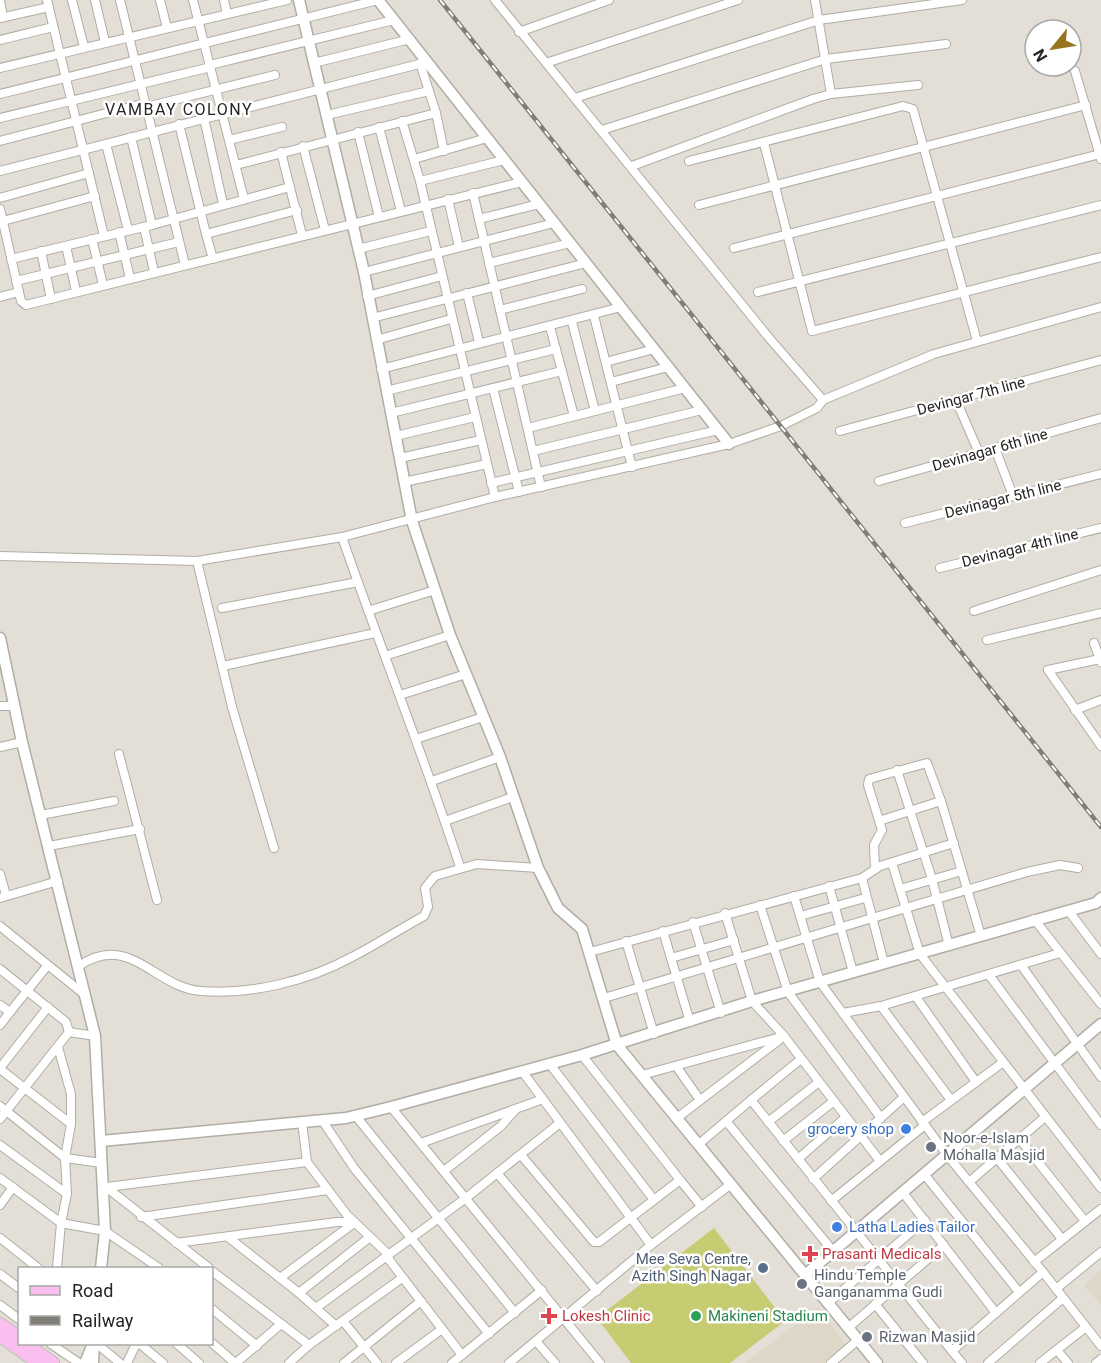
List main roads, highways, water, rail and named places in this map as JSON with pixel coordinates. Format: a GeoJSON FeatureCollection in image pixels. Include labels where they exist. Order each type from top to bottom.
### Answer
{"type":"FeatureCollection","features":[{"type":"Feature","properties":{"kind":"main road"},"geometry":{"type":"LineString","coordinates":[[0,1324],[18,1337]]}},
{"type":"Feature","properties":{"kind":"main road"},"geometry":{"type":"LineString","coordinates":[[0,1336],[38,1363]]}},
{"type":"Feature","properties":{"kind":"main road"},"geometry":{"type":"LineString","coordinates":[[28,1345],[52,1363]]}},
{"type":"Feature","properties":{"kind":"railway"},"geometry":{"type":"LineString","coordinates":[[440,0],[1101,827]]}},
{"type":"Feature","properties":{"kind":"place","name":"grocery shop"},"geometry":{"type":"Point","coordinates":[906,1129]}},
{"type":"Feature","properties":{"kind":"place","name":"Noor-e-Islam Mohalla Masjid"},"geometry":{"type":"Point","coordinates":[931,1147]}},
{"type":"Feature","properties":{"kind":"place","name":"Latha Ladies Tailor"},"geometry":{"type":"Point","coordinates":[837,1227]}},
{"type":"Feature","properties":{"kind":"place","name":"Prasanti Medicals"},"geometry":{"type":"Point","coordinates":[810,1254]}},
{"type":"Feature","properties":{"kind":"place","name":"Mee Seva Centre, Azith Singh Nagar"},"geometry":{"type":"Point","coordinates":[763,1268]}},
{"type":"Feature","properties":{"kind":"place","name":"Hindu Temple Ganganamma Gudi"},"geometry":{"type":"Point","coordinates":[802,1284]}},
{"type":"Feature","properties":{"kind":"place","name":"Lokesh Clinic"},"geometry":{"type":"Point","coordinates":[549,1316]}},
{"type":"Feature","properties":{"kind":"place","name":"Makineni Stadium"},"geometry":{"type":"Point","coordinates":[696,1316]}},
{"type":"Feature","properties":{"kind":"place","name":"Rizwan Masjid"},"geometry":{"type":"Point","coordinates":[867,1337]}},
{"type":"Feature","properties":{"kind":"district","name":"VAMBAY COLONY"},"geometry":{"type":"Point","coordinates":[179,109]}}]}
